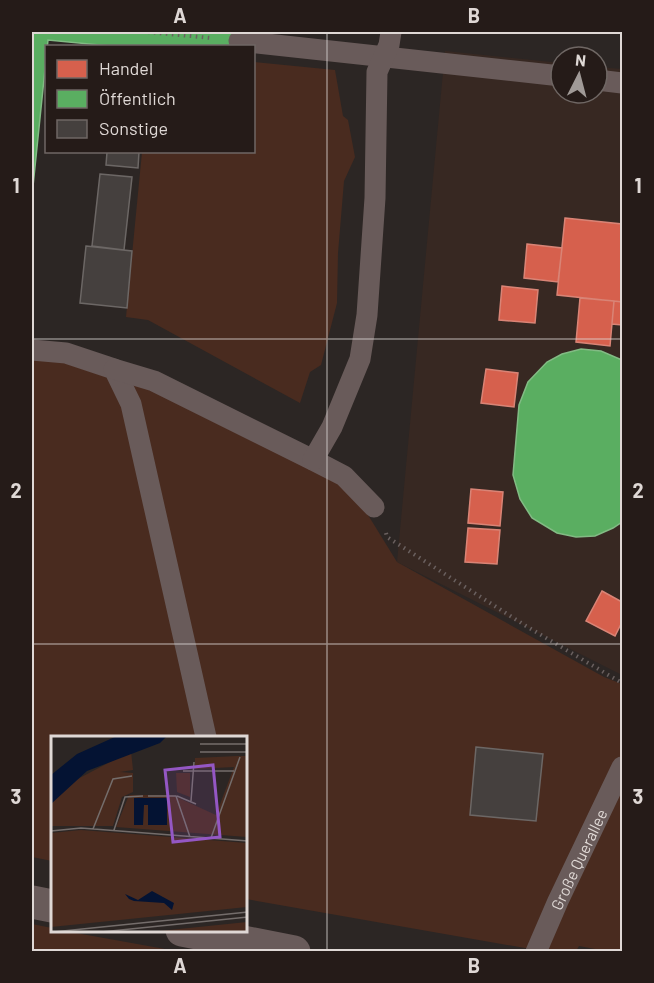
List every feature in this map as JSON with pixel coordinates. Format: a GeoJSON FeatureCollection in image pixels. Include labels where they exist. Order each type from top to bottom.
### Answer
{"type":"FeatureCollection","features":[{"type":"Feature","properties":{"kind":"street"},"geometry":{"type":"LineString","coordinates":[[32,902],[51,906]]}},
{"type":"Feature","properties":{"kind":"street"},"geometry":{"type":"LineString","coordinates":[[201,932],[239,936],[294,951]]}},
{"type":"Feature","properties":{"kind":"lane"},"geometry":{"type":"LineString","coordinates":[[313,460],[332,427],[360,359],[367,315],[375,198],[377,72],[390,45],[391,32]]}},
{"type":"Feature","properties":{"kind":"lane"},"geometry":{"type":"LineString","coordinates":[[245,38],[329,41],[383,58],[549,75]]}},
{"type":"Feature","properties":{"kind":"lane"},"geometry":{"type":"LineString","coordinates":[[32,350],[66,353],[154,381],[344,476],[374,507]]}},
{"type":"Feature","properties":{"kind":"lane"},"geometry":{"type":"LineString","coordinates":[[114,369],[131,404],[206,736]]}},
{"type":"Feature","properties":{"kind":"lane","name":"Große Querallee"},"geometry":{"type":"LineString","coordinates":[[536,951],[622,767]]}},
{"type":"Feature","properties":{"kind":"path"},"geometry":{"type":"LineString","coordinates":[[148,32],[245,38]]}},
{"type":"Feature","properties":{"kind":"path"},"geometry":{"type":"LineString","coordinates":[[374,507],[387,537],[526,626],[622,683]]}},
{"type":"Feature","properties":{"kind":"shaded area"},"geometry":{"type":"Polygon","coordinates":[[[445,51],[549,62],[549,105],[609,105],[609,68],[622,69],[622,675],[397,562],[445,51]]]}},
{"type":"Feature","properties":{"kind":"shaded area"},"geometry":{"type":"Polygon","coordinates":[[[255,62],[335,70],[343,116],[348,120],[355,157],[344,181],[338,253],[337,303],[321,365],[310,372],[300,403],[148,320],[126,317],[142,153],[255,153],[255,62]]]}},
{"type":"Feature","properties":{"kind":"shaded area"},"geometry":{"type":"Polygon","coordinates":[[[32,350],[66,353],[344,476],[397,562],[604,677],[622,684],[622,951],[606,951],[579,946],[576,951],[542,951],[248,899],[248,736],[51,736],[51,861],[32,857],[32,350]]]}},
{"type":"Feature","properties":{"kind":"shaded area"},"geometry":{"type":"Polygon","coordinates":[[[32,924],[51,928],[51,932],[71,932],[176,951],[32,951],[32,924]]]}},
{"type":"Feature","properties":{"kind":"building: Handel"},"geometry":{"type":"Polygon","coordinates":[[[565,218],[622,224],[622,302],[557,295],[565,218]]]}},
{"type":"Feature","properties":{"kind":"building: Handel"},"geometry":{"type":"Polygon","coordinates":[[[527,244],[562,248],[558,282],[524,278],[527,244]]]}},
{"type":"Feature","properties":{"kind":"building: Handel"},"geometry":{"type":"Polygon","coordinates":[[[502,286],[538,290],[535,323],[499,320],[502,286]]]}},
{"type":"Feature","properties":{"kind":"building: Handel"},"geometry":{"type":"Polygon","coordinates":[[[580,298],[614,301],[610,346],[576,342],[580,298]]]}},
{"type":"Feature","properties":{"kind":"building: Handel"},"geometry":{"type":"Polygon","coordinates":[[[614,301],[622,302],[622,325],[612,324],[614,301]]]}},
{"type":"Feature","properties":{"kind":"building: Handel"},"geometry":{"type":"Polygon","coordinates":[[[486,369],[518,373],[514,407],[481,403],[486,369]]]}},
{"type":"Feature","properties":{"kind":"building: Handel"},"geometry":{"type":"Polygon","coordinates":[[[471,489],[503,492],[500,526],[468,523],[471,489]]]}},
{"type":"Feature","properties":{"kind":"building: Handel"},"geometry":{"type":"Polygon","coordinates":[[[468,528],[500,530],[497,564],[465,562],[468,528]]]}},
{"type":"Feature","properties":{"kind":"building: Handel"},"geometry":{"type":"Polygon","coordinates":[[[602,591],[622,602],[622,622],[615,636],[586,621],[602,591]]]}},
{"type":"Feature","properties":{"kind":"building: Öffentlich"},"geometry":{"type":"Polygon","coordinates":[[[32,32],[240,32],[238,45],[100,45],[48,40],[47,45],[45,45],[45,69],[32,196],[32,32]]]}},
{"type":"Feature","properties":{"kind":"building: Öffentlich"},"geometry":{"type":"Polygon","coordinates":[[[581,349],[601,351],[622,360],[622,522],[595,536],[576,537],[557,533],[532,518],[520,499],[513,475],[519,405],[528,382],[547,362],[562,354],[581,349]]]}},
{"type":"Feature","properties":{"kind":"building: Sonstige"},"geometry":{"type":"Polygon","coordinates":[[[107,153],[139,153],[138,168],[106,165],[107,153]]]}},
{"type":"Feature","properties":{"kind":"building: Sonstige"},"geometry":{"type":"Polygon","coordinates":[[[100,174],[132,177],[124,250],[92,246],[100,174]]]}},
{"type":"Feature","properties":{"kind":"building: Sonstige"},"geometry":{"type":"Polygon","coordinates":[[[86,246],[132,251],[127,308],[80,303],[86,246]]]}},
{"type":"Feature","properties":{"kind":"building: Sonstige"},"geometry":{"type":"Polygon","coordinates":[[[476,747],[543,754],[536,821],[470,815],[476,747]]]}}]}
